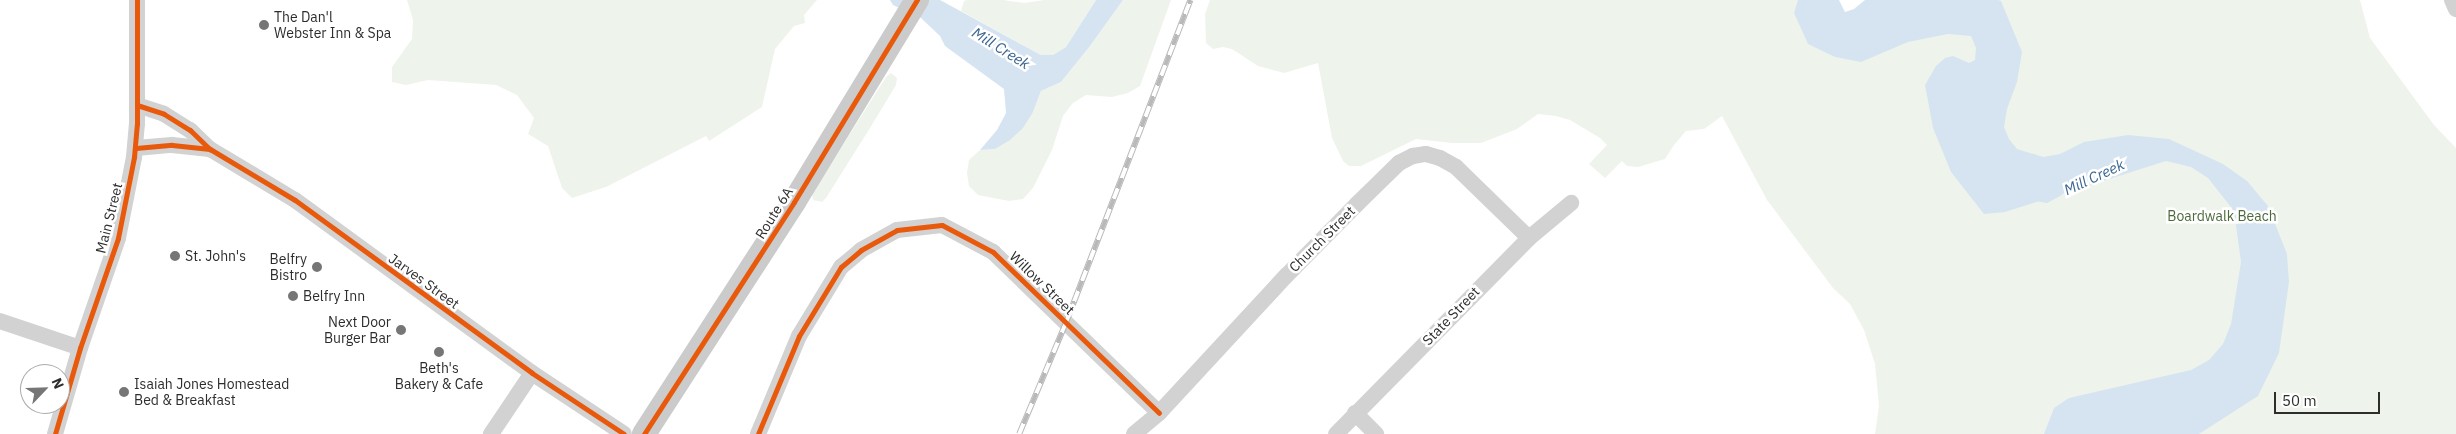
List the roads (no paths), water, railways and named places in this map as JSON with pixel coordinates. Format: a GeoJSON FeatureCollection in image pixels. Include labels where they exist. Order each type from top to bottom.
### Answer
{"type":"FeatureCollection","features":[{"type":"Feature","properties":{"kind":"main road","name":"Route 6A"},"geometry":{"type":"LineString","coordinates":[[644,434],[794,202],[911,9]]}},
{"type":"Feature","properties":{"kind":"street","name":"Main Street"},"geometry":{"type":"LineString","coordinates":[[55,434],[80,348],[118,238],[136,148],[137,0]]}},
{"type":"Feature","properties":{"kind":"street"},"geometry":{"type":"LineString","coordinates":[[2452,0],[2456,9]]}},
{"type":"Feature","properties":{"kind":"street","name":"Jarves Street"},"geometry":{"type":"LineString","coordinates":[[136,105],[164,114],[190,130],[210,149],[295,200],[532,373],[624,434]]}},
{"type":"Feature","properties":{"kind":"street","name":"Jarves Street"},"geometry":{"type":"LineString","coordinates":[[136,148],[172,145],[210,149]]}},
{"type":"Feature","properties":{"kind":"street","name":"Church Street"},"geometry":{"type":"LineString","coordinates":[[1134,434],[1159,413],[1287,275],[1356,204],[1399,163],[1413,156],[1426,154],[1440,158],[1456,167],[1529,238]]}},
{"type":"Feature","properties":{"kind":"street","name":"State Street"},"geometry":{"type":"LineString","coordinates":[[1336,434],[1529,238],[1571,203]]}},
{"type":"Feature","properties":{"kind":"street","name":"Willow Street"},"geometry":{"type":"LineString","coordinates":[[758,434],[799,336],[841,267],[861,250],[897,230],[942,225],[993,252],[1159,413]]}},
{"type":"Feature","properties":{"kind":"street"},"geometry":{"type":"LineString","coordinates":[[0,321],[80,348]]}},
{"type":"Feature","properties":{"kind":"street"},"geometry":{"type":"LineString","coordinates":[[491,434],[532,373]]}},
{"type":"Feature","properties":{"kind":"street"},"geometry":{"type":"LineString","coordinates":[[1355,413],[1376,434]]}},
{"type":"Feature","properties":{"kind":"water"},"geometry":{"type":"Polygon","coordinates":[[[890,0],[940,0],[1041,55],[1053,55],[1066,47],[1096,0],[1123,0],[1061,82],[1041,91],[1033,112],[1023,128],[1010,140],[995,149],[980,150],[997,130],[1006,113],[1004,89],[945,46],[940,36],[921,18],[893,5],[890,0]]]}},
{"type":"Feature","properties":{"kind":"water"},"geometry":{"type":"Polygon","coordinates":[[[1798,0],[1839,0],[1845,12],[1854,9],[1865,0],[2001,1],[2022,52],[2017,82],[2007,109],[2004,127],[2009,139],[2017,149],[2043,157],[2060,154],[2084,142],[2128,135],[2169,139],[2223,164],[2247,181],[2268,206],[2287,254],[2289,282],[2279,353],[2258,396],[2199,434],[2044,434],[2054,408],[2069,398],[2191,370],[2209,360],[2223,344],[2231,324],[2241,262],[2234,211],[2208,178],[2191,167],[2166,161],[2005,212],[1984,214],[1951,172],[1933,128],[1925,85],[1936,66],[1945,58],[1953,56],[1969,63],[1975,60],[1976,48],[1971,36],[1948,34],[1908,42],[1861,62],[1835,57],[1808,44],[1794,13],[1798,0]]]}},
{"type":"Feature","properties":{"kind":"waterway","name":"Mill Creek"},"geometry":{"type":"LineString","coordinates":[[2036,198],[2046,200],[2059,193]]}},
{"type":"Feature","properties":{"kind":"railway"},"geometry":{"type":"LineString","coordinates":[[1019,434],[1066,322],[1190,0]]}},
{"type":"Feature","properties":{"kind":"place","name":"The Dan'l Webster Inn & Spa"},"geometry":{"type":"Point","coordinates":[264,25]}},
{"type":"Feature","properties":{"kind":"place","name":"St. John's"},"geometry":{"type":"Point","coordinates":[175,256]}},
{"type":"Feature","properties":{"kind":"place","name":"Belfry Bistro"},"geometry":{"type":"Point","coordinates":[317,267]}},
{"type":"Feature","properties":{"kind":"place","name":"Belfry Inn"},"geometry":{"type":"Point","coordinates":[293,296]}},
{"type":"Feature","properties":{"kind":"place","name":"Next Door Burger Bar"},"geometry":{"type":"Point","coordinates":[401,330]}},
{"type":"Feature","properties":{"kind":"place","name":"Beth's Bakery & Cafe"},"geometry":{"type":"Point","coordinates":[439,352]}},
{"type":"Feature","properties":{"kind":"place","name":"Isaiah Jones Homestead Bed & Breakfast"},"geometry":{"type":"Point","coordinates":[124,392]}},
{"type":"Feature","properties":{"kind":"park label","name":"Boardwalk Beach"},"geometry":{"type":"Point","coordinates":[2222,216]}}]}
